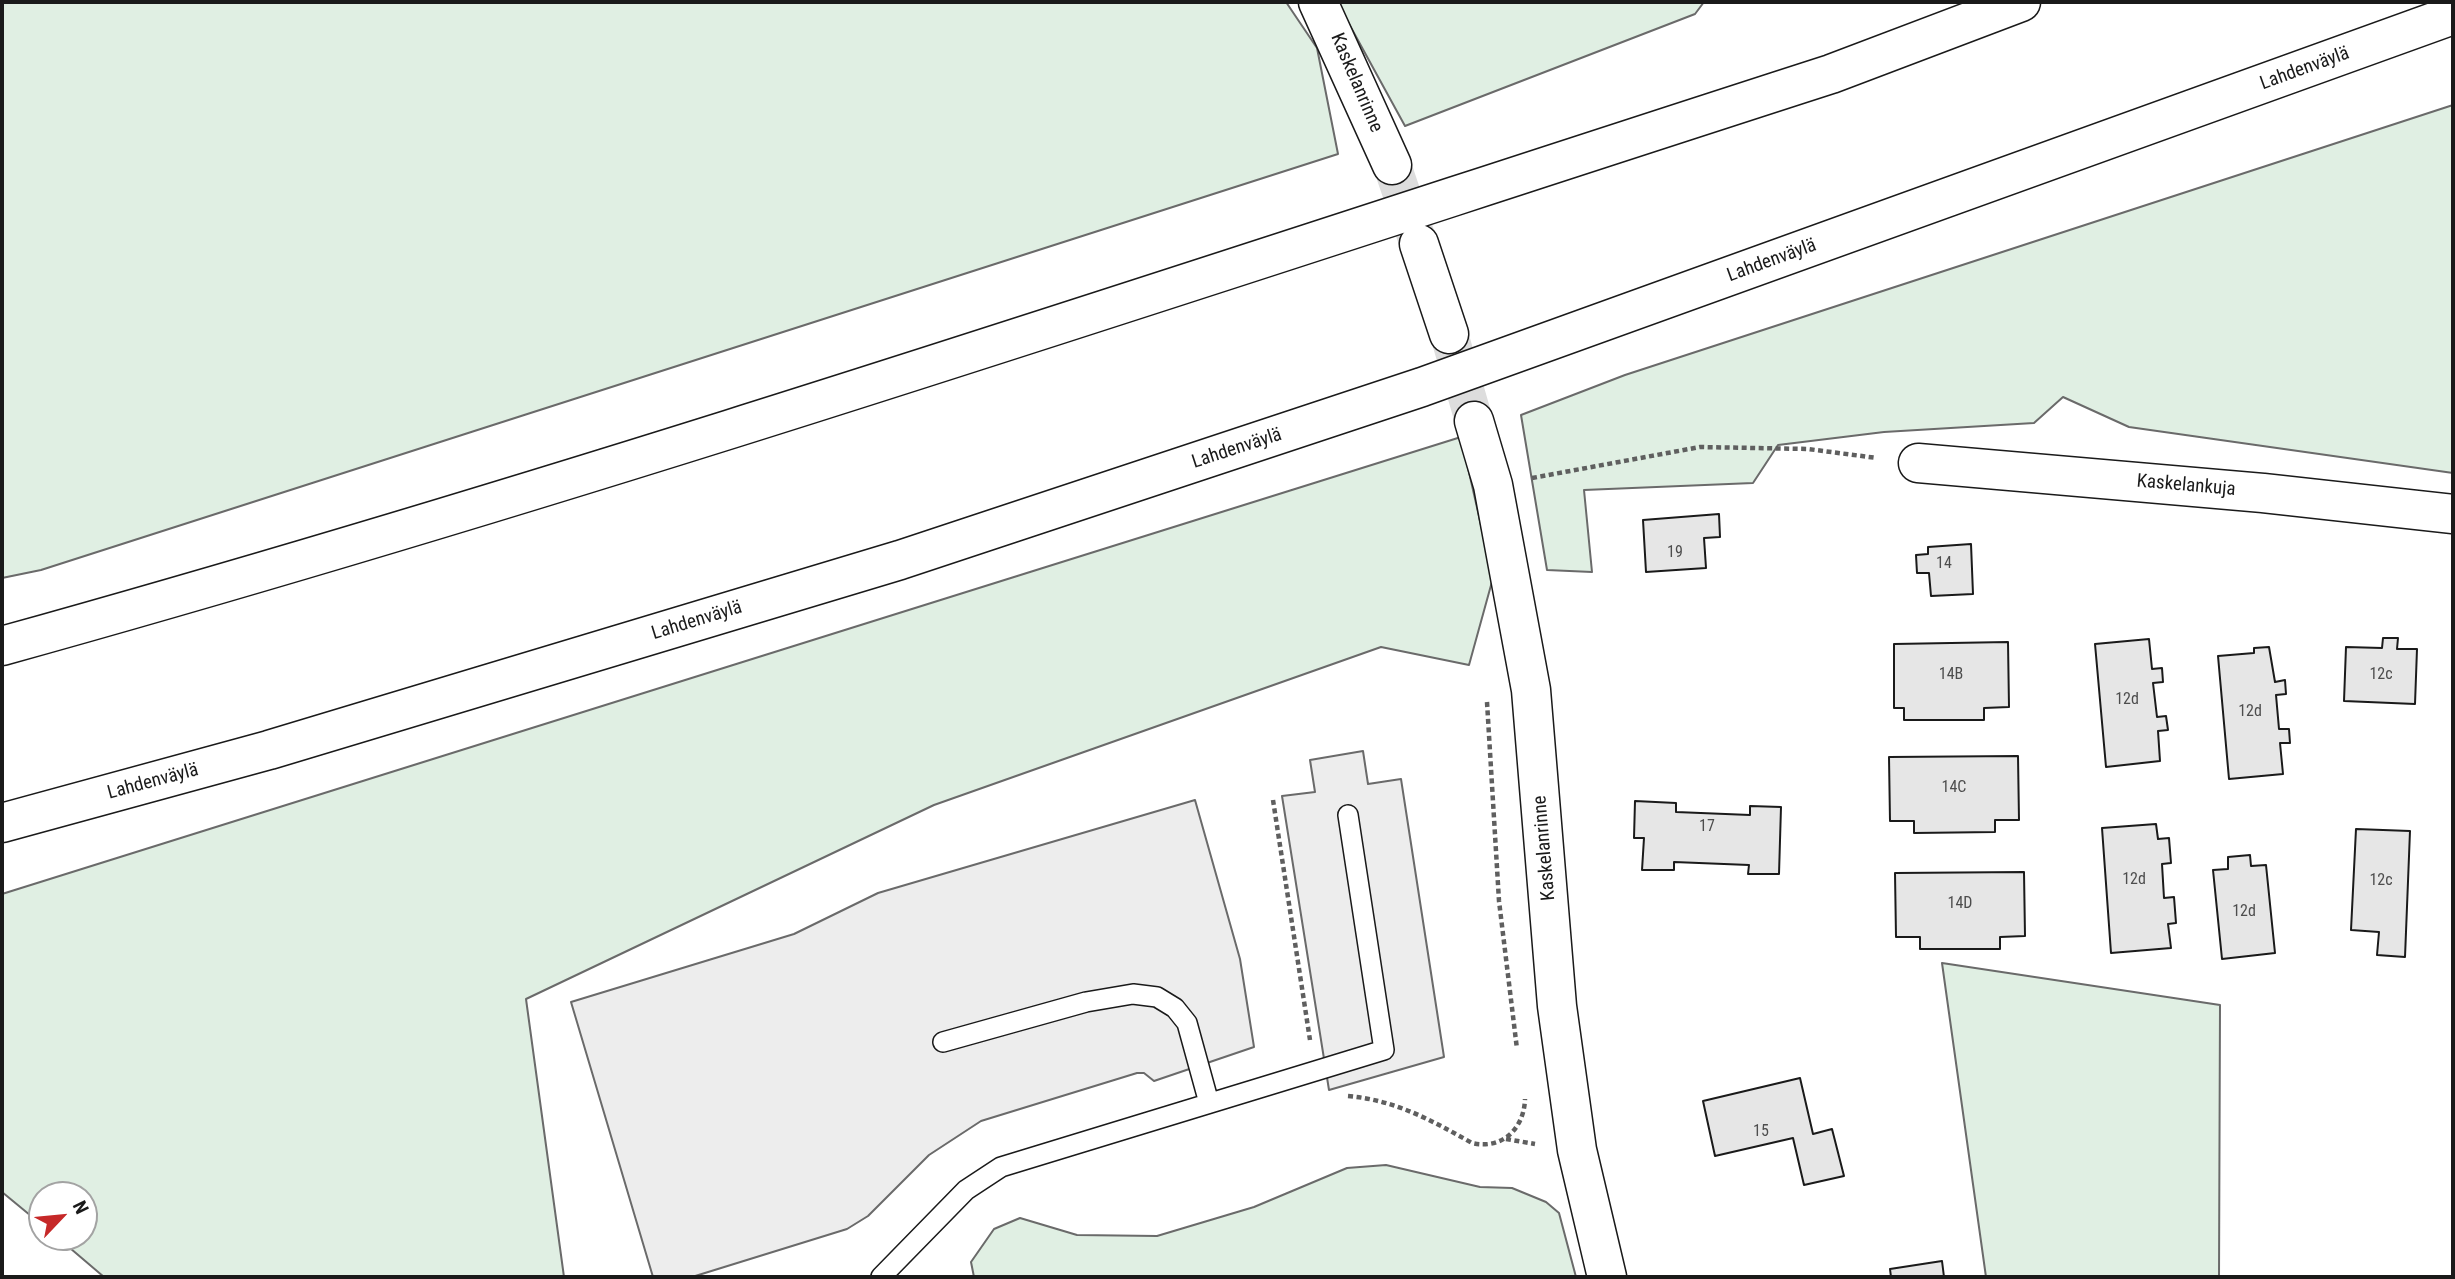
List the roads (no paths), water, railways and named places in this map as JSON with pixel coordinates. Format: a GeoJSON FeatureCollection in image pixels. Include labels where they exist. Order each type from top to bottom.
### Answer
{"type":"FeatureCollection","features":[{"type":"Feature","properties":{"kind":"main road","name":"Kaskelanrinne"},"geometry":{"type":"LineString","coordinates":[[1318,2],[1392,165]]}},
{"type":"Feature","properties":{"kind":"main road"},"geometry":{"type":"LineString","coordinates":[[2,646],[227,583],[611,468],[1831,74],[2021,2]]}},
{"type":"Feature","properties":{"kind":"main road","name":"Lahdenväylä"},"geometry":{"type":"LineString","coordinates":[[2,823],[269,750],[926,552],[1422,387],[2453,15]]}},
{"type":"Feature","properties":{"kind":"main road"},"geometry":{"type":"LineString","coordinates":[[1419,244],[1449,334]]}},
{"type":"Feature","properties":{"kind":"main road","name":"Kaskelanrinne"},"geometry":{"type":"LineString","coordinates":[[1474,421],[1493,485],[1531,690],[1558,1006],[1576,1137],[1607,1277]]}},
{"type":"Feature","properties":{"kind":"main road","name":"Kaskelankuja"},"geometry":{"type":"LineString","coordinates":[[1918,463],[2263,493],[2453,514]]}},
{"type":"Feature","properties":{"kind":"lane"},"geometry":{"type":"LineString","coordinates":[[881,1277],[966,1190],[1001,1167],[1384,1051],[1348,815]]}},
{"type":"Feature","properties":{"kind":"lane"},"geometry":{"type":"LineString","coordinates":[[943,1042],[1086,1002],[1133,994],[1157,997],[1175,1009],[1187,1023],[1209,1103]]}},
{"type":"Feature","properties":{"kind":"tunnel"},"geometry":{"type":"LineString","coordinates":[[1392,165],[1418,242]]}},
{"type":"Feature","properties":{"kind":"tunnel"},"geometry":{"type":"LineString","coordinates":[[1449,334],[1474,421]]}}]}
